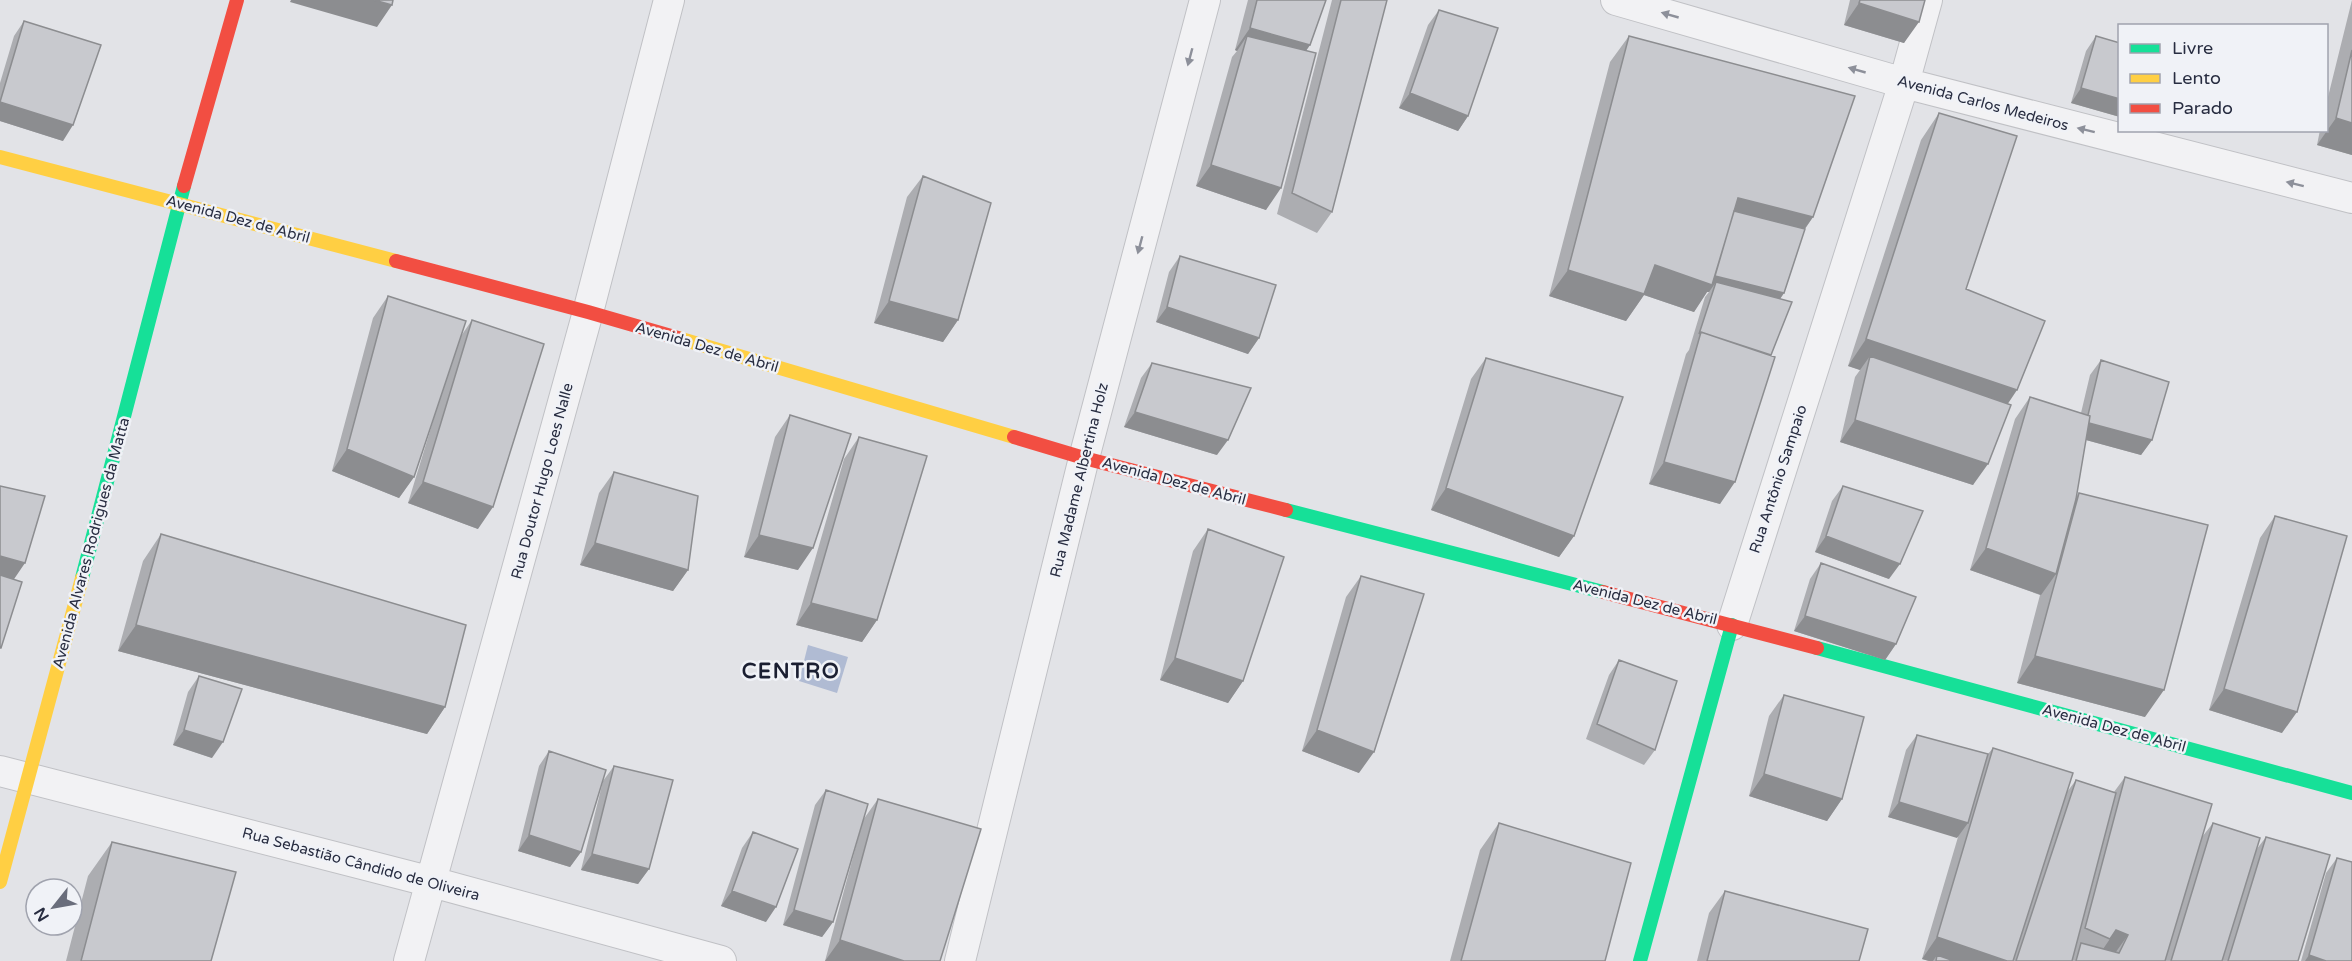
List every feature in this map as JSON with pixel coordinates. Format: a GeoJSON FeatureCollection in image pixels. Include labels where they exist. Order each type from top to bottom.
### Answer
{"type":"FeatureCollection","features":[{"type":"Feature","properties":{"kind":"street","name":"Avenida Alvares Rodrigues da Matta"},"geometry":{"type":"LineString","coordinates":[[0,882],[179,204],[237,0]]}},
{"type":"Feature","properties":{"kind":"street","name":"Rua Doutor Hugo Loes Nalle"},"geometry":{"type":"LineString","coordinates":[[410,961],[588,312],[669,0]]}},
{"type":"Feature","properties":{"kind":"street","name":"Rua Madame Albertina Holz"},"geometry":{"type":"LineString","coordinates":[[960,961],[1084,458],[1205,0]]}},
{"type":"Feature","properties":{"kind":"street","name":"Avenida Carlos Medeiros"},"geometry":{"type":"LineString","coordinates":[[1616,0],[1904,83],[2352,198]]}},
{"type":"Feature","properties":{"kind":"street","name":"Rua Antônio Sampaio"},"geometry":{"type":"LineString","coordinates":[[1640,961],[1732,625],[1904,83],[1927,0]]}},
{"type":"Feature","properties":{"kind":"street","name":"Avenida Dez de Abril"},"geometry":{"type":"LineString","coordinates":[[0,157],[588,312],[1084,458],[1732,625],[2352,793]]}},
{"type":"Feature","properties":{"kind":"street","name":"Rua Sebastião Cândido de Oliveira"},"geometry":{"type":"LineString","coordinates":[[0,771],[432,882],[721,961]]}},
{"type":"Feature","properties":{"kind":"water"},"geometry":{"type":"Polygon","coordinates":[[[808,645],[848,657],[837,693],[799,681],[808,645]]]}},
{"type":"Feature","properties":{"kind":"building"},"geometry":{"type":"Polygon","coordinates":[[[374,0],[393,0],[392,5],[374,0]]]}},
{"type":"Feature","properties":{"kind":"building"},"geometry":{"type":"Polygon","coordinates":[[[1257,0],[1326,0],[1310,45],[1250,28],[1257,0]]]}},
{"type":"Feature","properties":{"kind":"building"},"geometry":{"type":"Polygon","coordinates":[[[1341,0],[1387,0],[1332,212],[1292,193],[1341,0]]]}},
{"type":"Feature","properties":{"kind":"building"},"geometry":{"type":"Polygon","coordinates":[[[1860,0],[1925,0],[1919,22],[1859,3],[1860,0]]]}},
{"type":"Feature","properties":{"kind":"building"},"geometry":{"type":"Polygon","coordinates":[[[1439,10],[1498,28],[1468,116],[1410,93],[1439,10]]]}},
{"type":"Feature","properties":{"kind":"building"},"geometry":{"type":"Polygon","coordinates":[[[24,21],[101,45],[73,125],[0,102],[24,21]]]}},
{"type":"Feature","properties":{"kind":"building"},"geometry":{"type":"Polygon","coordinates":[[[1247,36],[1316,53],[1281,188],[1211,165],[1247,36]]]}},
{"type":"Feature","properties":{"kind":"building"},"geometry":{"type":"Polygon","coordinates":[[[1629,36],[1855,96],[1813,217],[1738,198],[1712,285],[1655,265],[1644,294],[1568,270],[1629,36]]]}},
{"type":"Feature","properties":{"kind":"building"},"geometry":{"type":"Polygon","coordinates":[[[2096,36],[2118,42],[2118,98],[2081,88],[2096,36]]]}},
{"type":"Feature","properties":{"kind":"building"},"geometry":{"type":"Polygon","coordinates":[[[2352,50],[2352,123],[2336,118],[2352,50]]]}},
{"type":"Feature","properties":{"kind":"building"},"geometry":{"type":"Polygon","coordinates":[[[1939,113],[2017,136],[1966,289],[2045,321],[2017,390],[1866,339],[1939,113]]]}},
{"type":"Feature","properties":{"kind":"building"},"geometry":{"type":"Polygon","coordinates":[[[923,176],[991,203],[958,320],[889,301],[923,176]]]}},
{"type":"Feature","properties":{"kind":"building"},"geometry":{"type":"Polygon","coordinates":[[[1734,211],[1805,229],[1784,293],[1715,276],[1734,211]]]}},
{"type":"Feature","properties":{"kind":"building"},"geometry":{"type":"Polygon","coordinates":[[[1180,256],[1276,285],[1259,338],[1167,307],[1180,256]]]}},
{"type":"Feature","properties":{"kind":"building"},"geometry":{"type":"Polygon","coordinates":[[[1716,282],[1792,302],[1771,355],[1701,332],[1699,334],[1716,282]]]}},
{"type":"Feature","properties":{"kind":"building"},"geometry":{"type":"Polygon","coordinates":[[[388,296],[466,321],[414,477],[347,449],[388,296]]]}},
{"type":"Feature","properties":{"kind":"building"},"geometry":{"type":"Polygon","coordinates":[[[472,320],[544,344],[493,507],[423,482],[472,320]]]}},
{"type":"Feature","properties":{"kind":"building"},"geometry":{"type":"Polygon","coordinates":[[[1701,332],[1775,357],[1735,482],[1664,462],[1701,332]]]}},
{"type":"Feature","properties":{"kind":"building"},"geometry":{"type":"Polygon","coordinates":[[[1870,356],[2011,405],[1988,464],[1855,420],[1870,356]]]}},
{"type":"Feature","properties":{"kind":"building"},"geometry":{"type":"Polygon","coordinates":[[[1486,358],[1623,397],[1574,536],[1446,488],[1486,358]]]}},
{"type":"Feature","properties":{"kind":"building"},"geometry":{"type":"Polygon","coordinates":[[[2101,360],[2169,382],[2152,440],[2089,423],[2090,416],[2088,415],[2101,360]]]}},
{"type":"Feature","properties":{"kind":"building"},"geometry":{"type":"Polygon","coordinates":[[[1152,363],[1251,388],[1228,440],[1135,412],[1152,363]]]}},
{"type":"Feature","properties":{"kind":"building"},"geometry":{"type":"Polygon","coordinates":[[[2030,397],[2090,416],[2076,499],[2056,574],[1986,548],[2030,397]]]}},
{"type":"Feature","properties":{"kind":"building"},"geometry":{"type":"Polygon","coordinates":[[[790,415],[851,434],[813,548],[759,535],[790,415]]]}},
{"type":"Feature","properties":{"kind":"building"},"geometry":{"type":"Polygon","coordinates":[[[859,437],[927,456],[877,620],[811,603],[859,437]]]}},
{"type":"Feature","properties":{"kind":"building"},"geometry":{"type":"Polygon","coordinates":[[[614,472],[698,496],[688,570],[595,543],[614,472]]]}},
{"type":"Feature","properties":{"kind":"building"},"geometry":{"type":"Polygon","coordinates":[[[0,486],[45,496],[25,563],[0,556],[0,486]]]}},
{"type":"Feature","properties":{"kind":"building"},"geometry":{"type":"Polygon","coordinates":[[[1843,486],[1923,511],[1900,564],[1826,536],[1843,486]]]}},
{"type":"Feature","properties":{"kind":"building"},"geometry":{"type":"Polygon","coordinates":[[[2079,493],[2208,525],[2164,690],[2035,656],[2079,493]]]}},
{"type":"Feature","properties":{"kind":"building"},"geometry":{"type":"Polygon","coordinates":[[[2275,516],[2347,536],[2297,712],[2224,689],[2275,516]]]}},
{"type":"Feature","properties":{"kind":"building"},"geometry":{"type":"Polygon","coordinates":[[[1208,529],[1284,557],[1243,681],[1175,658],[1208,529]]]}},
{"type":"Feature","properties":{"kind":"building"},"geometry":{"type":"Polygon","coordinates":[[[161,534],[466,625],[445,707],[136,625],[161,534]]]}},
{"type":"Feature","properties":{"kind":"building"},"geometry":{"type":"Polygon","coordinates":[[[1821,563],[1916,597],[1896,644],[1805,616],[1821,563]]]}},
{"type":"Feature","properties":{"kind":"building"},"geometry":{"type":"Polygon","coordinates":[[[0,575],[22,582],[1,648],[0,648],[0,575]]]}},
{"type":"Feature","properties":{"kind":"building"},"geometry":{"type":"Polygon","coordinates":[[[1361,576],[1424,594],[1374,752],[1317,730],[1361,576]]]}},
{"type":"Feature","properties":{"kind":"building"},"geometry":{"type":"Polygon","coordinates":[[[1619,660],[1677,681],[1655,750],[1597,724],[1619,660]]]}},
{"type":"Feature","properties":{"kind":"building"},"geometry":{"type":"Polygon","coordinates":[[[199,676],[242,689],[223,742],[184,730],[199,676]]]}},
{"type":"Feature","properties":{"kind":"building"},"geometry":{"type":"Polygon","coordinates":[[[1784,695],[1864,717],[1842,799],[1764,774],[1784,695]]]}},
{"type":"Feature","properties":{"kind":"building"},"geometry":{"type":"Polygon","coordinates":[[[1917,735],[1988,754],[1968,823],[1899,802],[1917,735]]]}},
{"type":"Feature","properties":{"kind":"building"},"geometry":{"type":"Polygon","coordinates":[[[1993,748],[2073,773],[2013,961],[2007,961],[1937,937],[1993,748]]]}},
{"type":"Feature","properties":{"kind":"building"},"geometry":{"type":"Polygon","coordinates":[[[549,751],[606,770],[581,852],[529,835],[549,751]]]}},
{"type":"Feature","properties":{"kind":"building"},"geometry":{"type":"Polygon","coordinates":[[[614,766],[673,780],[649,869],[592,854],[614,766]]]}},
{"type":"Feature","properties":{"kind":"building"},"geometry":{"type":"Polygon","coordinates":[[[2125,777],[2212,804],[2165,961],[2076,961],[2081,943],[2119,953],[2128,935],[2116,930],[2110,939],[2085,928],[2125,777]]]}},
{"type":"Feature","properties":{"kind":"building"},"geometry":{"type":"Polygon","coordinates":[[[2076,780],[2116,793],[2072,961],[2016,961],[2076,780]]]}},
{"type":"Feature","properties":{"kind":"building"},"geometry":{"type":"Polygon","coordinates":[[[826,790],[868,804],[833,922],[794,910],[826,790]]]}},
{"type":"Feature","properties":{"kind":"building"},"geometry":{"type":"Polygon","coordinates":[[[878,799],[981,829],[940,961],[904,961],[840,940],[878,799]]]}},
{"type":"Feature","properties":{"kind":"building"},"geometry":{"type":"Polygon","coordinates":[[[1499,823],[1631,863],[1605,961],[1461,961],[1499,823]]]}},
{"type":"Feature","properties":{"kind":"building"},"geometry":{"type":"Polygon","coordinates":[[[2213,823],[2260,838],[2222,961],[2171,961],[2213,823]]]}},
{"type":"Feature","properties":{"kind":"building"},"geometry":{"type":"Polygon","coordinates":[[[753,832],[798,849],[776,907],[732,891],[753,832]]]}},
{"type":"Feature","properties":{"kind":"building"},"geometry":{"type":"Polygon","coordinates":[[[2266,837],[2330,855],[2298,961],[2228,961],[2266,837]]]}},
{"type":"Feature","properties":{"kind":"building"},"geometry":{"type":"Polygon","coordinates":[[[112,842],[236,872],[211,961],[81,961],[112,842]]]}},
{"type":"Feature","properties":{"kind":"building"},"geometry":{"type":"Polygon","coordinates":[[[2337,858],[2352,862],[2352,961],[2326,961],[2309,955],[2337,858]]]}},
{"type":"Feature","properties":{"kind":"building"},"geometry":{"type":"Polygon","coordinates":[[[1725,891],[1868,929],[1859,961],[1707,961],[1725,891]]]}},
{"type":"Feature","properties":{"kind":"building"},"geometry":{"type":"Polygon","coordinates":[[[1937,955],[1954,961],[1936,961],[1937,955]]]}},
{"type":"Feature","properties":{"kind":"traffic: fast"},"geometry":{"type":"LineString","coordinates":[[82,578],[184,186]]}},
{"type":"Feature","properties":{"kind":"traffic: fast"},"geometry":{"type":"LineString","coordinates":[[1286,510],[1603,592]]}},
{"type":"Feature","properties":{"kind":"traffic: fast"},"geometry":{"type":"LineString","coordinates":[[1640,961],[1732,625]]}},
{"type":"Feature","properties":{"kind":"traffic: fast"},"geometry":{"type":"LineString","coordinates":[[1817,648],[2352,793]]}},
{"type":"Feature","properties":{"kind":"traffic: slow"},"geometry":{"type":"LineString","coordinates":[[0,157],[396,261]]}},
{"type":"Feature","properties":{"kind":"traffic: slow"},"geometry":{"type":"LineString","coordinates":[[678,338],[1014,437]]}},
{"type":"Feature","properties":{"kind":"traffic: slow"},"geometry":{"type":"LineString","coordinates":[[0,882],[82,578]]}},
{"type":"Feature","properties":{"kind":"traffic: jam"},"geometry":{"type":"LineString","coordinates":[[184,186],[237,0]]}},
{"type":"Feature","properties":{"kind":"traffic: jam"},"geometry":{"type":"LineString","coordinates":[[396,261],[678,338]]}},
{"type":"Feature","properties":{"kind":"traffic: jam"},"geometry":{"type":"LineString","coordinates":[[1014,437],[1084,458],[1286,510]]}},
{"type":"Feature","properties":{"kind":"traffic: jam"},"geometry":{"type":"LineString","coordinates":[[1603,592],[1817,648]]}},
{"type":"Feature","properties":{"kind":"district","name":"CENTRO"},"geometry":{"type":"Point","coordinates":[791,671]}}]}
